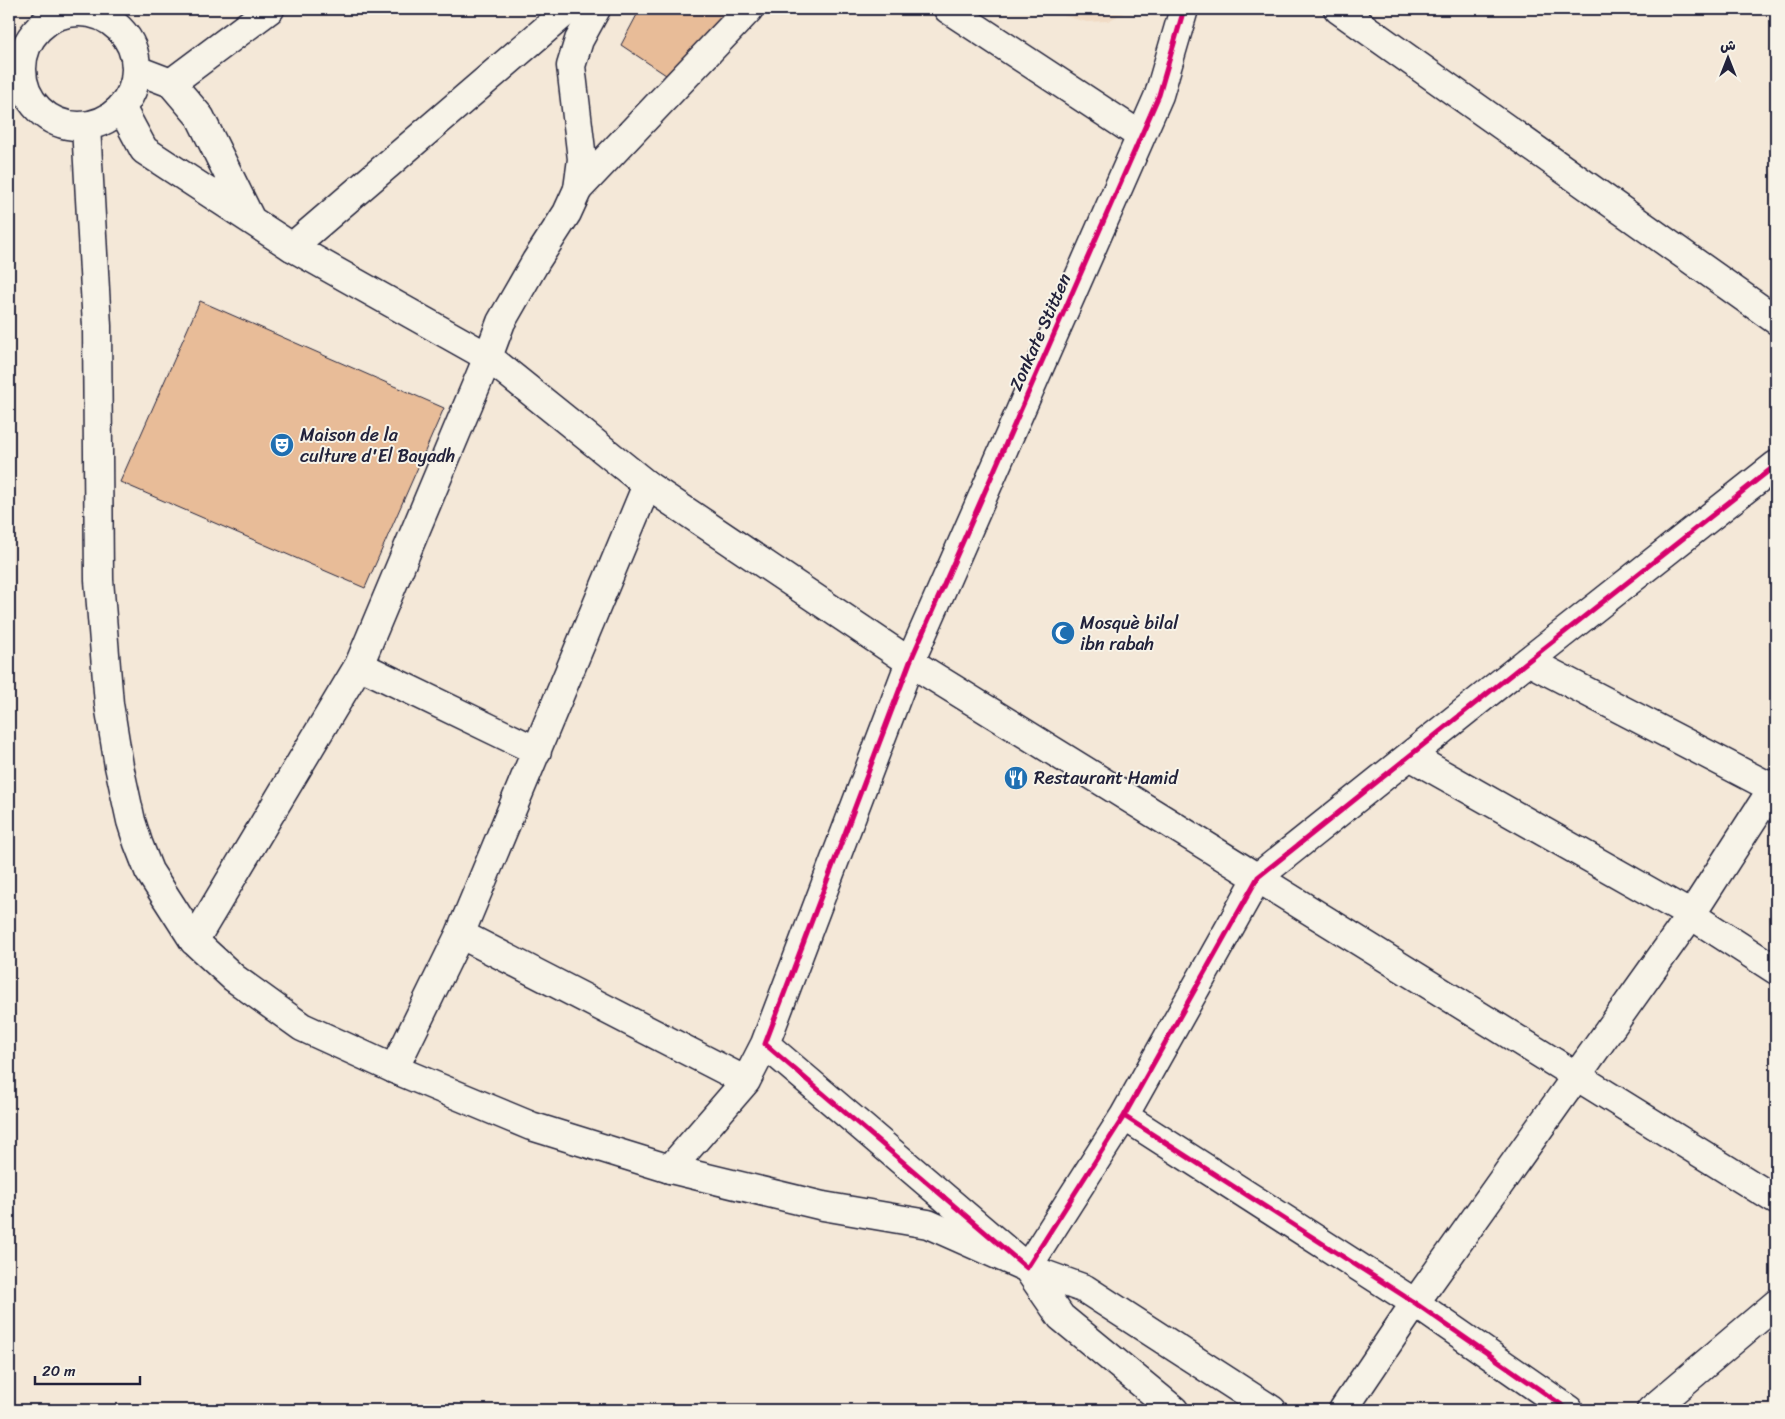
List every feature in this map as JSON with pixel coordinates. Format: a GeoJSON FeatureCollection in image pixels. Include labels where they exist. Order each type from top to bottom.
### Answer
{"type":"FeatureCollection","features":[{"type":"Feature","properties":{"kind":"street"},"geometry":{"type":"LineString","coordinates":[[171,83],[270,9]]}},
{"type":"Feature","properties":{"kind":"street"},"geometry":{"type":"LineString","coordinates":[[292,247],[569,9]]}},
{"type":"Feature","properties":{"kind":"street"},"geometry":{"type":"LineString","coordinates":[[194,941],[359,665],[501,322],[536,261],[567,213],[578,189],[582,158],[571,66],[579,40],[596,9]]}},
{"type":"Feature","properties":{"kind":"street"},"geometry":{"type":"LineString","coordinates":[[578,189],[750,9]]}},
{"type":"Feature","properties":{"kind":"street"},"geometry":{"type":"LineString","coordinates":[[948,9],[1142,136]]}},
{"type":"Feature","properties":{"kind":"street","name":"Zonkate Stitten"},"geometry":{"type":"LineString","coordinates":[[670,1169],[746,1081],[765,1044],[910,662],[1159,95],[1184,9]]}},
{"type":"Feature","properties":{"kind":"street"},"geometry":{"type":"LineString","coordinates":[[1338,9],[1776,320]]}},
{"type":"Feature","properties":{"kind":"street"},"geometry":{"type":"LineString","coordinates":[[78,11],[108,19],[124,32],[133,50],[136,70],[135,88],[122,109],[109,118],[86,126],[57,123],[42,113],[16,82],[25,48],[34,32],[49,19],[78,11]]}},
{"type":"Feature","properties":{"kind":"street"},"geometry":{"type":"LineString","coordinates":[[136,70],[171,83],[200,117],[251,219]]}},
{"type":"Feature","properties":{"kind":"street"},"geometry":{"type":"LineString","coordinates":[[122,109],[144,150],[292,247],[488,357],[647,485],[910,662],[1776,1200]]}},
{"type":"Feature","properties":{"kind":"street"},"geometry":{"type":"LineString","coordinates":[[86,126],[97,326],[99,580],[109,704],[121,775],[138,843],[149,871],[194,941],[234,978],[302,1027],[394,1069],[531,1126],[670,1169],[824,1206],[928,1224],[1027,1268],[1085,1289],[1272,1410]]}},
{"type":"Feature","properties":{"kind":"street"},"geometry":{"type":"LineString","coordinates":[[1027,1268],[1124,1116],[1258,877],[1776,464]]}},
{"type":"Feature","properties":{"kind":"street"},"geometry":{"type":"LineString","coordinates":[[394,1069],[460,934],[647,485]]}},
{"type":"Feature","properties":{"kind":"street"},"geometry":{"type":"LineString","coordinates":[[1343,1410],[1415,1303],[1691,915],[1775,787],[1528,661]]}},
{"type":"Feature","properties":{"kind":"street"},"geometry":{"type":"LineString","coordinates":[[359,665],[537,751]]}},
{"type":"Feature","properties":{"kind":"street"},"geometry":{"type":"LineString","coordinates":[[1410,756],[1691,915],[1776,970]]}},
{"type":"Feature","properties":{"kind":"street"},"geometry":{"type":"LineString","coordinates":[[460,934],[746,1081]]}},
{"type":"Feature","properties":{"kind":"street"},"geometry":{"type":"LineString","coordinates":[[765,1044],[1027,1268],[1061,1317],[1174,1410]]}},
{"type":"Feature","properties":{"kind":"street"},"geometry":{"type":"LineString","coordinates":[[1124,1116],[1415,1303],[1569,1410]]}},
{"type":"Feature","properties":{"kind":"street"},"geometry":{"type":"LineString","coordinates":[[1651,1410],[1776,1304]]}},
{"type":"Feature","properties":{"kind":"shaded area"},"geometry":{"type":"Polygon","coordinates":[[[1053,9],[1131,9],[1108,21],[1087,22],[1065,16],[1053,9]]]}},
{"type":"Feature","properties":{"kind":"building"},"geometry":{"type":"Polygon","coordinates":[[[640,9],[733,9],[666,75],[621,45],[640,9]]]}},
{"type":"Feature","properties":{"kind":"building","name":"Maison de la culture d'El Bayadh"},"geometry":{"type":"Polygon","coordinates":[[[200,301],[444,408],[365,588],[120,482],[200,301]]]}},
{"type":"Feature","properties":{"kind":"cycle path"},"geometry":{"type":"LineString","coordinates":[[1124,1116],[1027,1268],[765,1044],[910,662],[1159,95],[1184,9]]}},
{"type":"Feature","properties":{"kind":"cycle path"},"geometry":{"type":"LineString","coordinates":[[1569,1410],[1415,1303],[1124,1116],[1258,877],[1776,465]]}},
{"type":"Feature","properties":{"kind":"place","name":"Maison de la culture d'El Bayadh"},"geometry":{"type":"Point","coordinates":[282,445]}},
{"type":"Feature","properties":{"kind":"place","name":"Mosquè bilal ibn rabah"},"geometry":{"type":"Point","coordinates":[1063,633]}},
{"type":"Feature","properties":{"kind":"place","name":"Restaurant Hamid"},"geometry":{"type":"Point","coordinates":[1016,778]}}]}
